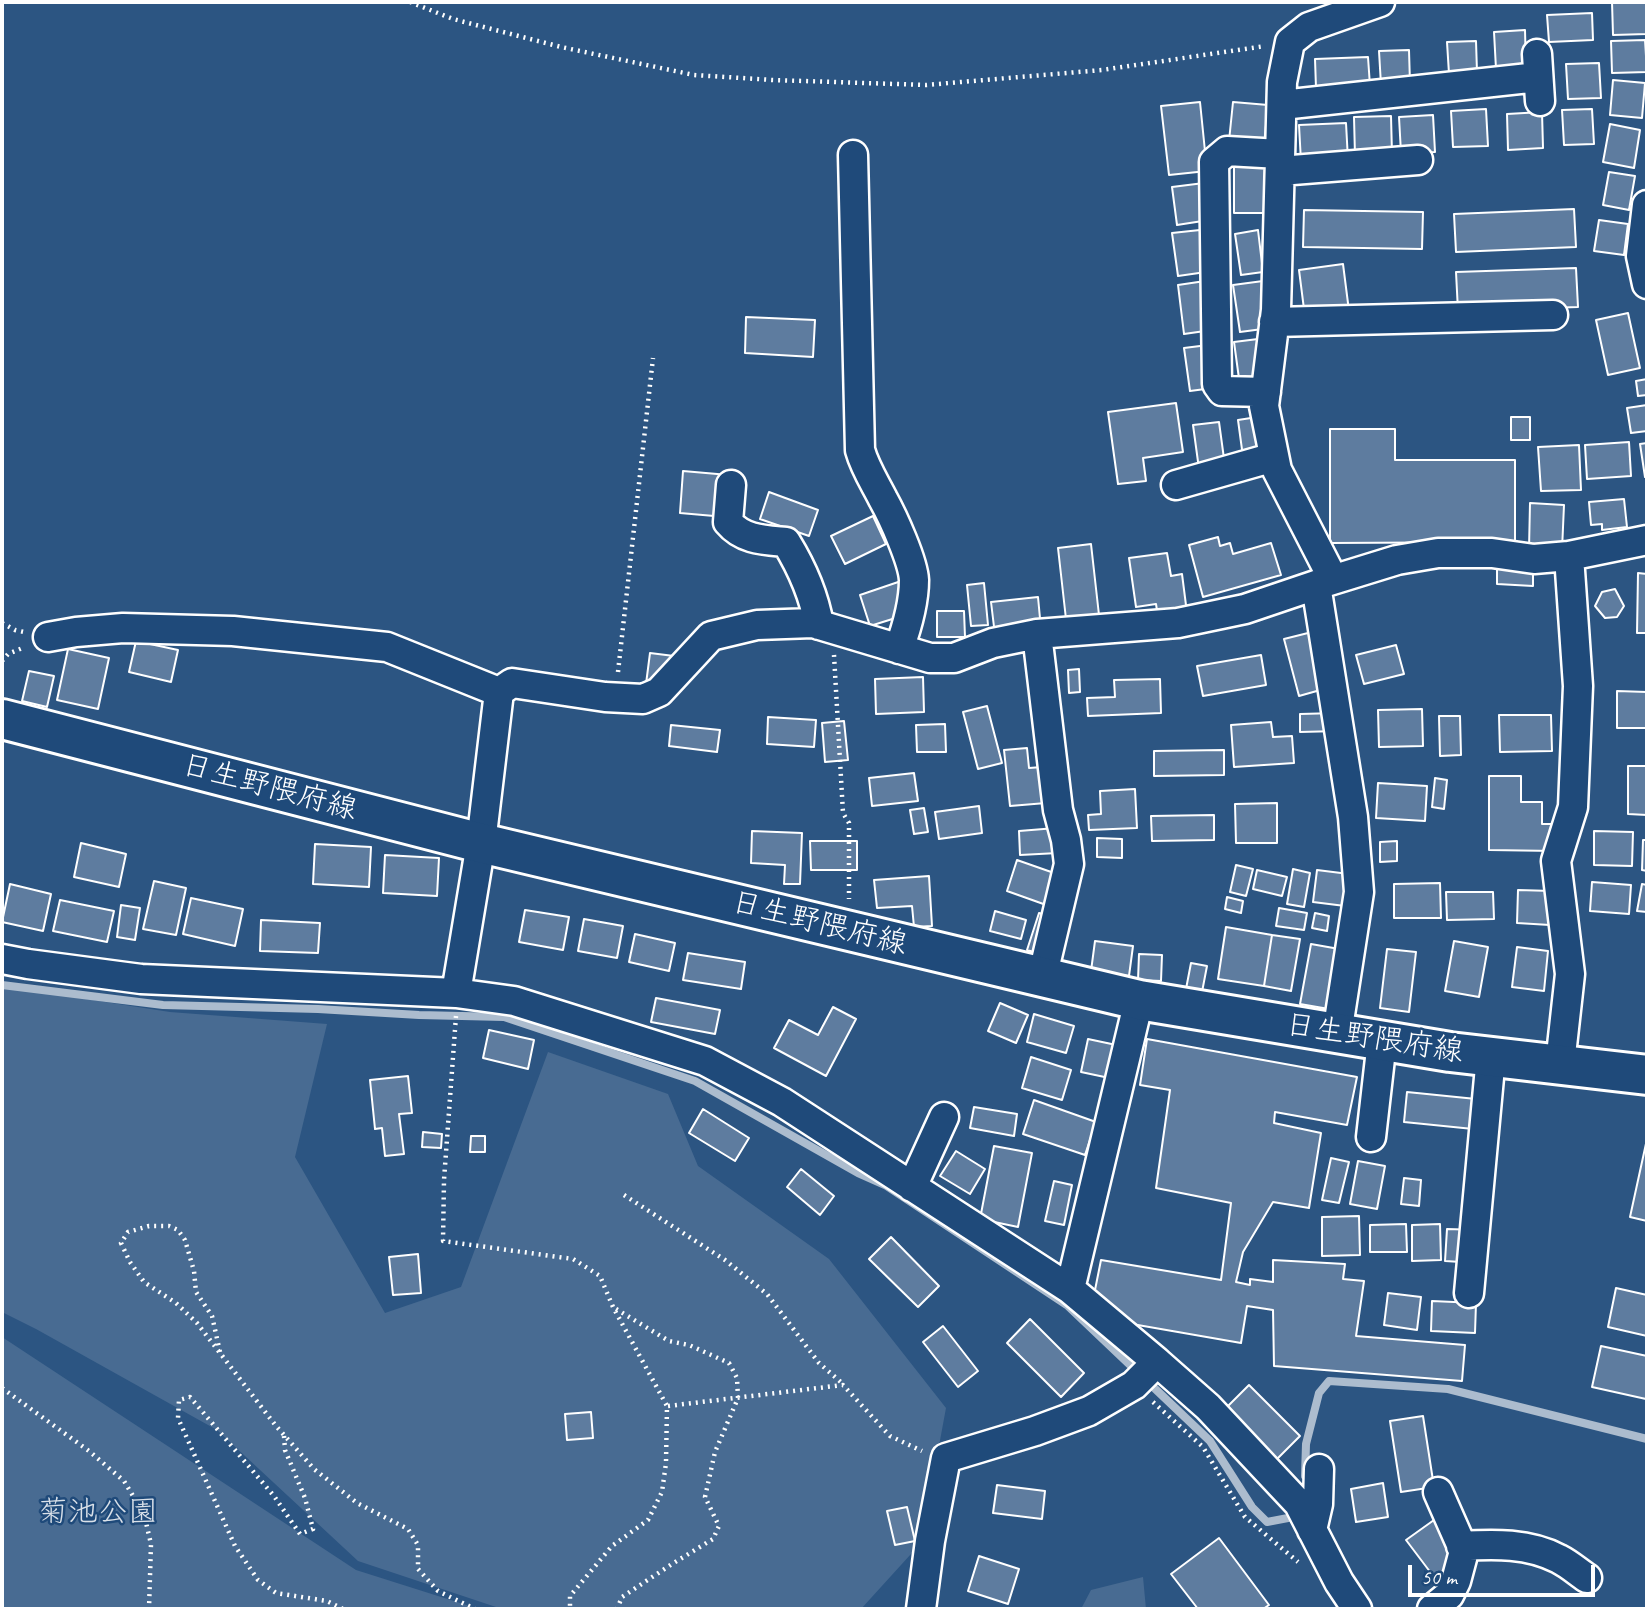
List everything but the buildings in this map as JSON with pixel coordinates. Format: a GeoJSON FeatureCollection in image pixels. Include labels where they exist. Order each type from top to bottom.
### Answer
{"type":"FeatureCollection","features":[{"type":"Feature","properties":{"kind":"main road","name":"日生野隈府線"},"geometry":{"type":"LineString","coordinates":[[2,719],[481,843],[1139,1000],[1450,1052],[1647,1075]]}},
{"type":"Feature","properties":{"kind":"street"},"geometry":{"type":"LineString","coordinates":[[1337,1034],[1359,892],[1353,817],[1324,582],[1276,470],[1264,406],[1274,322],[1282,82],[1290,42],[1309,27],[1380,2]]}},
{"type":"Feature","properties":{"kind":"street"},"geometry":{"type":"LineString","coordinates":[[1282,105],[1538,78]]}},
{"type":"Feature","properties":{"kind":"street"},"geometry":{"type":"LineString","coordinates":[[1266,392],[1223,391],[1217,384],[1214,162],[1227,150],[1280,162],[1418,160]]}},
{"type":"Feature","properties":{"kind":"street"},"geometry":{"type":"LineString","coordinates":[[853,155],[860,450],[864,464],[885,502],[912,565],[914,581],[908,626],[899,649]]}},
{"type":"Feature","properties":{"kind":"street"},"geometry":{"type":"LineString","coordinates":[[1647,205],[1641,256],[1647,284]]}},
{"type":"Feature","properties":{"kind":"street"},"geometry":{"type":"LineString","coordinates":[[1274,322],[1553,315]]}},
{"type":"Feature","properties":{"kind":"street"},"geometry":{"type":"LineString","coordinates":[[1176,485],[1274,457]]}},
{"type":"Feature","properties":{"kind":"street"},"geometry":{"type":"LineString","coordinates":[[731,485],[728,522],[734,530],[750,538],[786,542],[800,565],[816,609],[829,628]]}},
{"type":"Feature","properties":{"kind":"street"},"geometry":{"type":"LineString","coordinates":[[456,993],[481,843],[499,692],[512,682],[643,699],[659,692],[711,635],[757,625],[813,623],[930,658],[954,658],[993,643],[1037,634],[1178,623],[1245,609],[1397,560],[1438,554],[1492,553],[1534,559],[1569,556],[1647,540]]}},
{"type":"Feature","properties":{"kind":"street"},"geometry":{"type":"LineString","coordinates":[[1560,1064],[1570,974],[1556,860],[1573,807],[1578,686],[1569,556]]}},
{"type":"Feature","properties":{"kind":"street"},"geometry":{"type":"LineString","coordinates":[[48,637],[123,628],[233,631],[387,647],[499,692]]}},
{"type":"Feature","properties":{"kind":"street"},"geometry":{"type":"LineString","coordinates":[[1037,634],[1058,810],[1069,864],[1042,978]]}},
{"type":"Feature","properties":{"kind":"street"},"geometry":{"type":"LineString","coordinates":[[2,959],[141,979],[456,993],[514,1001],[705,1061],[782,1102],[1070,1289],[1157,1362],[1208,1407],[1299,1504],[1339,1582],[1357,1609]]}},
{"type":"Feature","properties":{"kind":"street"},"geometry":{"type":"LineString","coordinates":[[1070,1289],[1139,1000]]}},
{"type":"Feature","properties":{"kind":"street"},"geometry":{"type":"LineString","coordinates":[[1371,1137],[1382,1041]]}},
{"type":"Feature","properties":{"kind":"street"},"geometry":{"type":"LineString","coordinates":[[1469,1293],[1490,1056]]}},
{"type":"Feature","properties":{"kind":"street"},"geometry":{"type":"LineString","coordinates":[[912,1187],[944,1117]]}},
{"type":"Feature","properties":{"kind":"street"},"geometry":{"type":"LineString","coordinates":[[921,1609],[946,1458],[1024,1435],[1078,1415],[1134,1385],[1157,1362]]}},
{"type":"Feature","properties":{"kind":"street"},"geometry":{"type":"LineString","coordinates":[[1312,1530],[1318,1504],[1319,1469]]}},
{"type":"Feature","properties":{"kind":"street"},"geometry":{"type":"LineString","coordinates":[[1432,1609],[1449,1595],[1456,1581],[1464,1551],[1438,1492]]}},
{"type":"Feature","properties":{"kind":"street"},"geometry":{"type":"LineString","coordinates":[[1461,1546],[1490,1544],[1524,1547],[1559,1559],[1587,1578]]}},
{"type":"Feature","properties":{"kind":"path"},"geometry":{"type":"LineString","coordinates":[[410,2],[453,19],[561,47],[694,75],[773,80],[926,85],[1102,70],[1290,42]]}},
{"type":"Feature","properties":{"kind":"path"},"geometry":{"type":"LineString","coordinates":[[615,697],[653,358]]}},
{"type":"Feature","properties":{"kind":"path"},"geometry":{"type":"LineString","coordinates":[[829,628],[834,649],[843,813],[849,822],[849,932]]}},
{"type":"Feature","properties":{"kind":"path"},"geometry":{"type":"LineString","coordinates":[[456,1023],[444,1180],[443,1241],[573,1259],[600,1276],[613,1307],[667,1406],[667,1463],[662,1492],[648,1520],[612,1546],[570,1596],[570,1609]]}},
{"type":"Feature","properties":{"kind":"path"},"geometry":{"type":"LineString","coordinates":[[624,1195],[725,1260],[766,1294],[819,1363],[890,1436],[915,1449],[946,1458]]}},
{"type":"Feature","properties":{"kind":"path"},"geometry":{"type":"LineString","coordinates":[[220,1352],[212,1316],[196,1292],[194,1271],[185,1240],[178,1230],[169,1226],[149,1226],[128,1232],[121,1243],[144,1282],[176,1303],[197,1322],[220,1352],[284,1435],[314,1469],[357,1503],[408,1529],[418,1545],[418,1569],[438,1591],[475,1609]]}},
{"type":"Feature","properties":{"kind":"path"},"geometry":{"type":"LineString","coordinates":[[613,1307],[669,1340],[689,1345],[729,1363],[737,1378],[738,1398],[715,1452],[705,1497],[719,1526],[713,1539],[671,1563],[622,1597],[617,1609]]}},
{"type":"Feature","properties":{"kind":"path"},"geometry":{"type":"LineString","coordinates":[[667,1406],[843,1385]]}},
{"type":"Feature","properties":{"kind":"path"},"geometry":{"type":"LineString","coordinates":[[1134,1385],[1203,1447],[1245,1517],[1290,1554],[1310,1575],[1339,1582]]}},
{"type":"Feature","properties":{"kind":"path"},"geometry":{"type":"LineString","coordinates":[[2,1388],[124,1480],[144,1514],[151,1544],[149,1609]]}},
{"type":"Feature","properties":{"kind":"path"},"geometry":{"type":"LineString","coordinates":[[284,1435],[285,1450],[305,1498],[313,1529],[300,1534],[274,1496],[190,1397],[178,1400],[178,1419],[235,1546],[258,1580],[276,1593],[327,1601],[343,1609]]}},
{"type":"Feature","properties":{"kind":"green space"},"geometry":{"type":"Polygon","coordinates":[[[2,986],[170,1012],[327,1024],[295,1157],[385,1313],[461,1287],[548,1052],[668,1094],[698,1166],[829,1259],[946,1408],[921,1543],[861,1609],[502,1609],[358,1561],[217,1430],[2,1312],[2,986]]]}},
{"type":"Feature","properties":{"kind":"green space","name":"菊池公園"},"geometry":{"type":"Polygon","coordinates":[[[2,1337],[356,1570],[479,1609],[2,1609],[2,1337]]]}},
{"type":"Feature","properties":{"kind":"green space"},"geometry":{"type":"Polygon","coordinates":[[[1143,1577],[1146,1609],[1081,1609],[1091,1590],[1143,1577]]]}},
{"type":"Feature","properties":{"kind":"waterway"},"geometry":{"type":"LineString","coordinates":[[2,985],[163,1005],[504,1017],[695,1081],[858,1173],[885,1185],[1068,1306],[1210,1441],[1252,1507],[1267,1522],[1288,1518]]}},
{"type":"Feature","properties":{"kind":"waterway"},"geometry":{"type":"LineString","coordinates":[[1305,1476],[1306,1444],[1319,1393],[1329,1381],[1448,1389],[1647,1439]]}}]}
